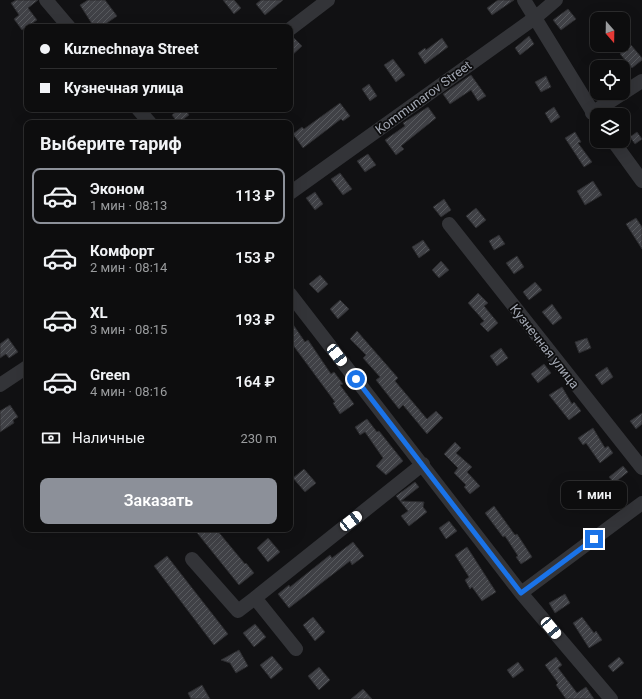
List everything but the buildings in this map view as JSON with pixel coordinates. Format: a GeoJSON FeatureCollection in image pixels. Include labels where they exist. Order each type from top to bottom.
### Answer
{"type":"FeatureCollection","features":[{"type":"Feature","properties":{"kind":"street"},"geometry":{"type":"LineString","coordinates":[[46,0],[66,24]]}},
{"type":"Feature","properties":{"kind":"street"},"geometry":{"type":"LineString","coordinates":[[293,27],[328,0]]}},
{"type":"Feature","properties":{"kind":"street"},"geometry":{"type":"LineString","coordinates":[[524,0],[536,17],[590,108]]}},
{"type":"Feature","properties":{"kind":"street","name":"Kommunarov Street"},"geometry":{"type":"LineString","coordinates":[[293,191],[536,17],[556,0]]}},
{"type":"Feature","properties":{"kind":"street"},"geometry":{"type":"LineString","coordinates":[[606,108],[642,81]]}},
{"type":"Feature","properties":{"kind":"street"},"geometry":{"type":"LineString","coordinates":[[141,112],[147,120]]}},
{"type":"Feature","properties":{"kind":"street"},"geometry":{"type":"LineString","coordinates":[[618,148],[642,181]]}},
{"type":"Feature","properties":{"kind":"street","name":"Кузнечная улица"},"geometry":{"type":"LineString","coordinates":[[448,224],[642,468]]}},
{"type":"Feature","properties":{"kind":"street"},"geometry":{"type":"LineString","coordinates":[[293,298],[423,464],[521,593],[611,699]]}},
{"type":"Feature","properties":{"kind":"street"},"geometry":{"type":"LineString","coordinates":[[0,385],[24,369]]}},
{"type":"Feature","properties":{"kind":"street"},"geometry":{"type":"LineString","coordinates":[[192,559],[238,611],[423,464]]}},
{"type":"Feature","properties":{"kind":"street"},"geometry":{"type":"LineString","coordinates":[[521,593],[642,503]]}},
{"type":"Feature","properties":{"kind":"street"},"geometry":{"type":"LineString","coordinates":[[255,598],[296,649]]}},
{"type":"Feature","properties":{"kind":"route"},"geometry":{"type":"LineString","coordinates":[[356,379],[521,593],[594,539]]}}]}
